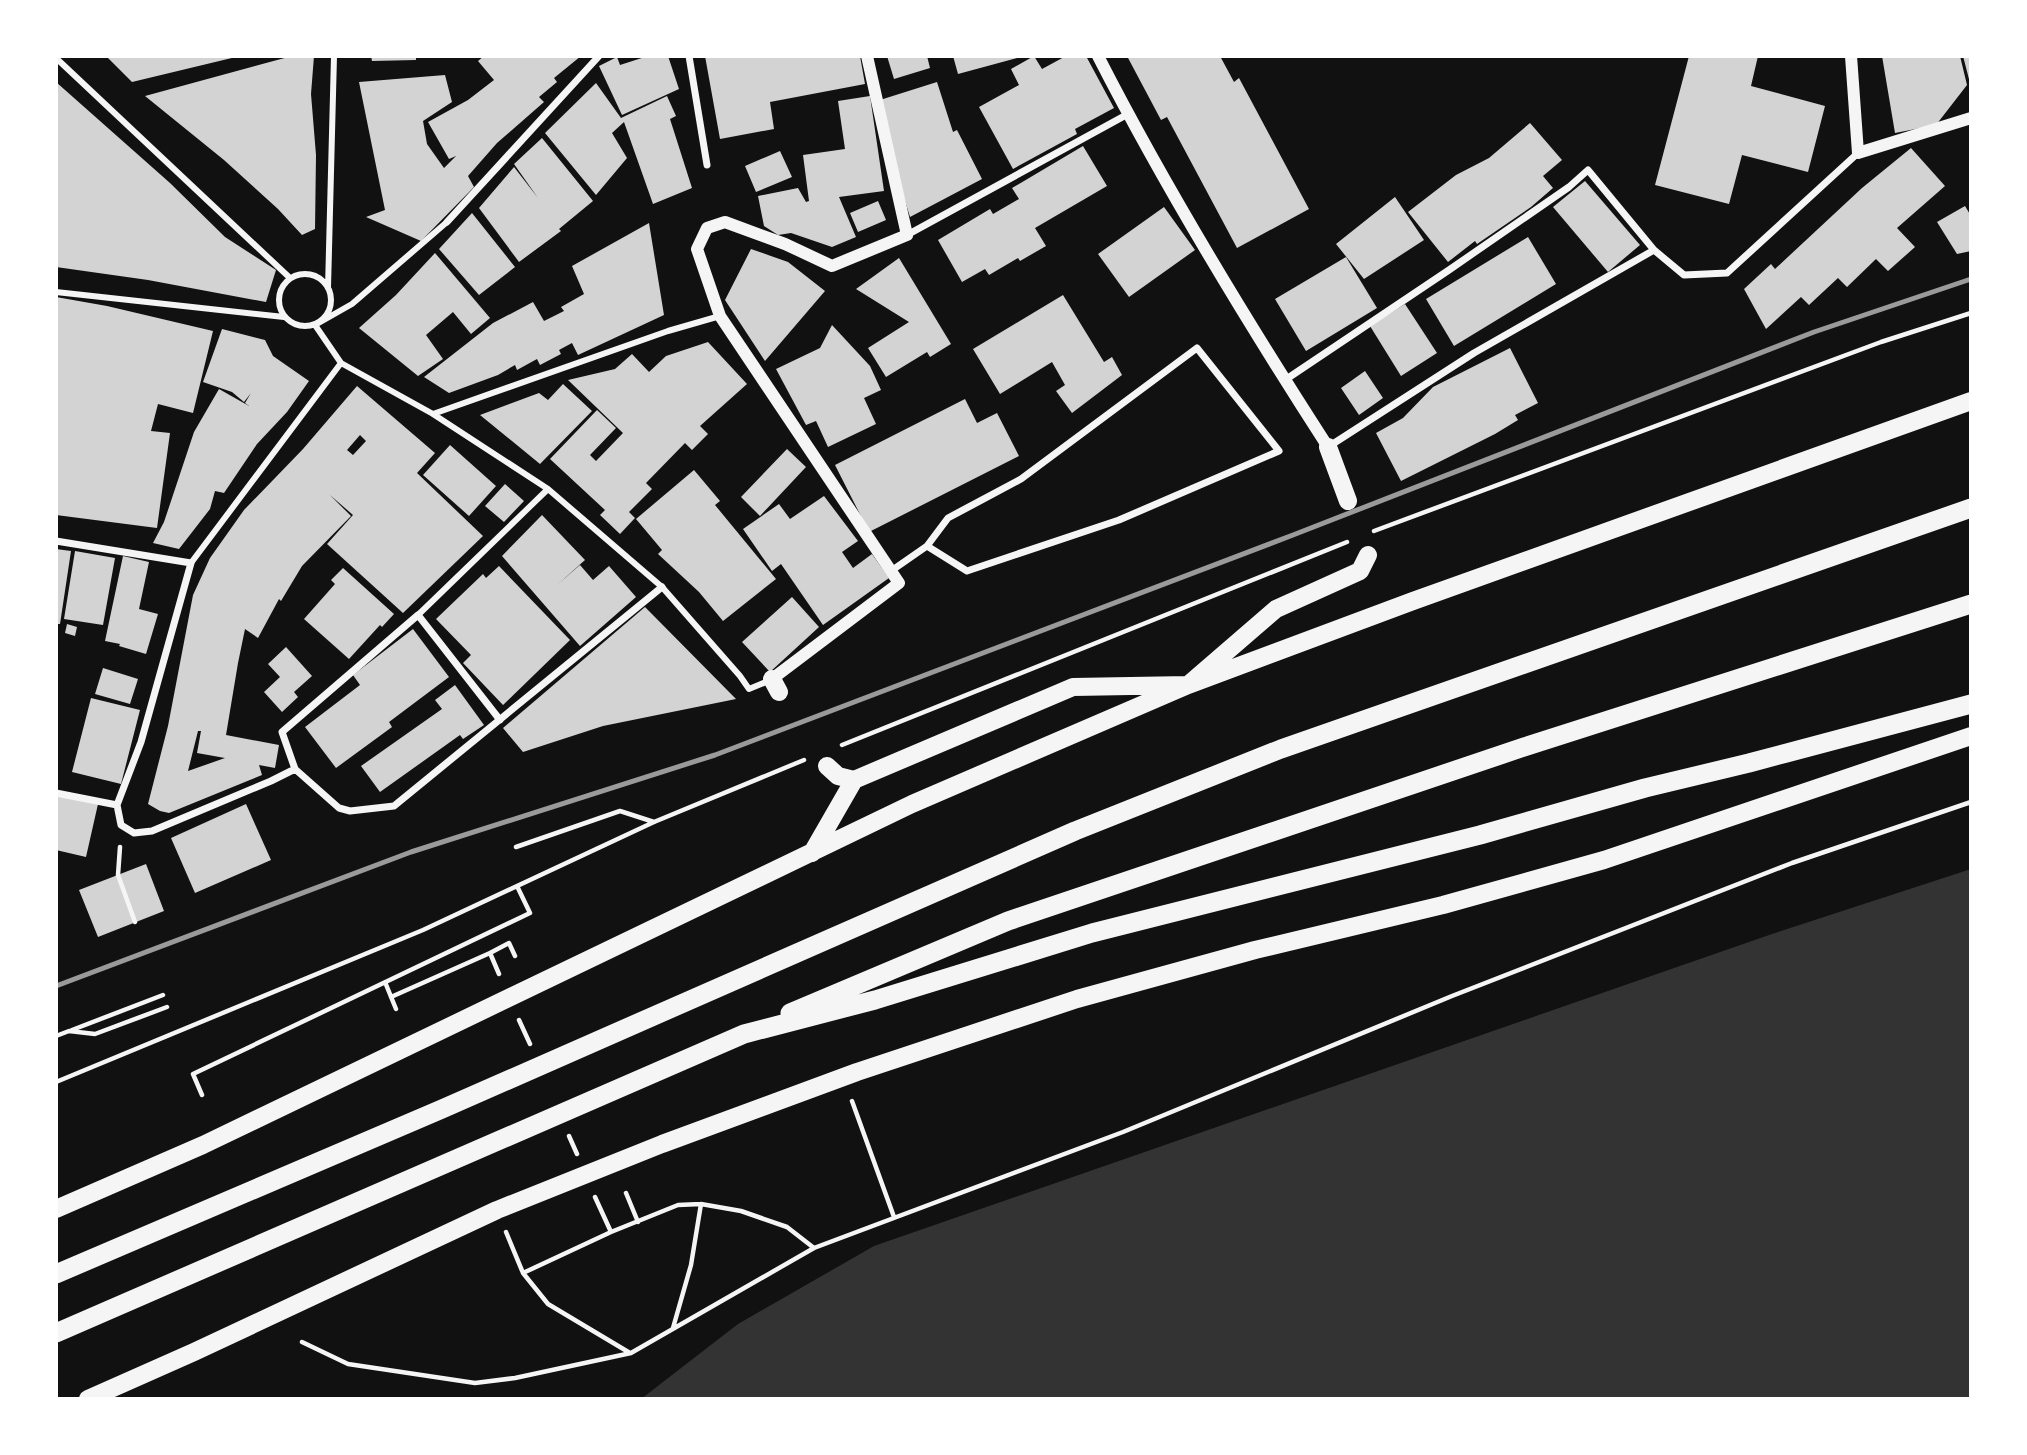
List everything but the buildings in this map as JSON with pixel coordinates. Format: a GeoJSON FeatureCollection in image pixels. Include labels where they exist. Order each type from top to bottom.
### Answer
{"type":"FeatureCollection","features":[{"type":"Feature","properties":{"kind":"highway"},"geometry":{"type":"LineString","coordinates":[[56,1274],[467,1098],[1075,831],[1281,749],[1971,508]]}},
{"type":"Feature","properties":{"kind":"highway"},"geometry":{"type":"LineString","coordinates":[[56,1334],[1008,921],[1524,747],[1971,604]]}},
{"type":"Feature","properties":{"kind":"highway"},"geometry":{"type":"LineString","coordinates":[[744,1034],[874,1000],[1092,933],[1480,835],[1645,788],[1971,704]]}},
{"type":"Feature","properties":{"kind":"main road"},"geometry":{"type":"LineString","coordinates":[[56,1209],[203,1145],[912,804],[1188,685],[1413,601],[1971,401]]}},
{"type":"Feature","properties":{"kind":"main road"},"geometry":{"type":"LineString","coordinates":[[1328,447],[1348,501]]}},
{"type":"Feature","properties":{"kind":"main road"},"geometry":{"type":"LineString","coordinates":[[827,766],[838,776],[854,780],[1073,687],[1188,685],[1276,609],[1360,570],[1368,555]]}},
{"type":"Feature","properties":{"kind":"main road"},"geometry":{"type":"LineString","coordinates":[[88,1399],[497,1210],[662,1144],[857,1072],[1077,999],[1255,950],[1443,905],[1604,860],[1971,736]]}},
{"type":"Feature","properties":{"kind":"main road"},"geometry":{"type":"LineString","coordinates":[[812,853],[854,780]]}},
{"type":"Feature","properties":{"kind":"street"},"geometry":{"type":"LineString","coordinates":[[316,324],[323,320],[331,304],[328,288],[334,56]]}},
{"type":"Feature","properties":{"kind":"street"},"geometry":{"type":"LineString","coordinates":[[56,292],[284,317],[299,326],[316,324],[352,304],[447,222],[599,56]]}},
{"type":"Feature","properties":{"kind":"street"},"geometry":{"type":"LineString","coordinates":[[689,56],[707,165]]}},
{"type":"Feature","properties":{"kind":"street"},"geometry":{"type":"LineString","coordinates":[[867,56],[907,235]]}},
{"type":"Feature","properties":{"kind":"street"},"geometry":{"type":"LineString","coordinates":[[1098,56],[1164,179],[1328,447],[1474,353],[1654,250]]}},
{"type":"Feature","properties":{"kind":"street"},"geometry":{"type":"LineString","coordinates":[[1851,56],[1857,153]]}},
{"type":"Feature","properties":{"kind":"street"},"geometry":{"type":"LineString","coordinates":[[56,58],[290,278]]}},
{"type":"Feature","properties":{"kind":"street"},"geometry":{"type":"LineString","coordinates":[[316,324],[341,363],[433,414],[548,489],[662,587],[749,689],[775,686],[899,583],[720,316],[697,249],[707,228],[724,222],[785,244],[832,266],[907,235],[1128,114]]}},
{"type":"Feature","properties":{"kind":"street"},"geometry":{"type":"LineString","coordinates":[[1285,380],[1569,187],[1588,170],[1654,250],[1684,275],[1727,273],[1857,153],[1971,118]]}},
{"type":"Feature","properties":{"kind":"street"},"geometry":{"type":"LineString","coordinates":[[284,317],[278,301],[279,292],[290,278],[307,274],[323,280],[328,288]]}},
{"type":"Feature","properties":{"kind":"street"},"geometry":{"type":"LineString","coordinates":[[433,414],[668,331],[720,316]]}},
{"type":"Feature","properties":{"kind":"street"},"geometry":{"type":"LineString","coordinates":[[891,571],[927,546],[948,518],[1021,479],[1197,348],[1279,451],[1119,520],[967,571],[927,546]]}},
{"type":"Feature","properties":{"kind":"street"},"geometry":{"type":"LineString","coordinates":[[295,768],[271,781],[152,831],[134,833],[121,825],[117,805],[141,742],[191,563],[341,363]]}},
{"type":"Feature","properties":{"kind":"street"},"geometry":{"type":"LineString","coordinates":[[548,489],[418,615],[282,732],[295,768],[339,808],[350,811],[394,806],[662,587]]}},
{"type":"Feature","properties":{"kind":"street"},"geometry":{"type":"LineString","coordinates":[[56,541],[191,563]]}},
{"type":"Feature","properties":{"kind":"street"},"geometry":{"type":"LineString","coordinates":[[418,615],[500,720]]}},
{"type":"Feature","properties":{"kind":"street"},"geometry":{"type":"LineString","coordinates":[[56,793],[117,805]]}},
{"type":"Feature","properties":{"kind":"path"},"geometry":{"type":"LineString","coordinates":[[1382,528],[1868,347],[1971,313]]}},
{"type":"Feature","properties":{"kind":"path"},"geometry":{"type":"LineString","coordinates":[[858,738],[1342,544]]}},
{"type":"Feature","properties":{"kind":"path"},"geometry":{"type":"LineString","coordinates":[[56,1082],[423,930],[654,822],[757,779]]}},
{"type":"Feature","properties":{"kind":"path"},"geometry":{"type":"LineString","coordinates":[[302,1342],[348,1364],[475,1383],[514,1378],[631,1353],[814,1248],[1123,1132],[1464,991],[1792,863],[1971,802]]}},
{"type":"Feature","properties":{"kind":"path"},"geometry":{"type":"LineString","coordinates":[[516,847],[620,811],[654,822]]}},
{"type":"Feature","properties":{"kind":"path"},"geometry":{"type":"LineString","coordinates":[[118,875],[135,922]]}},
{"type":"Feature","properties":{"kind":"path"},"geometry":{"type":"LineString","coordinates":[[202,1095],[193,1074],[530,913],[517,886]]}},
{"type":"Feature","properties":{"kind":"path"},"geometry":{"type":"LineString","coordinates":[[498,949],[509,943],[515,956]]}},
{"type":"Feature","properties":{"kind":"path"},"geometry":{"type":"LineString","coordinates":[[391,997],[490,953]]}},
{"type":"Feature","properties":{"kind":"path"},"geometry":{"type":"LineString","coordinates":[[385,982],[396,1009]]}},
{"type":"Feature","properties":{"kind":"path"},"geometry":{"type":"LineString","coordinates":[[56,1036],[163,995]]}},
{"type":"Feature","properties":{"kind":"path"},"geometry":{"type":"LineString","coordinates":[[69,1031],[95,1034],[167,1007]]}},
{"type":"Feature","properties":{"kind":"path"},"geometry":{"type":"LineString","coordinates":[[852,1101],[894,1217]]}},
{"type":"Feature","properties":{"kind":"path"},"geometry":{"type":"LineString","coordinates":[[626,1193],[638,1222]]}},
{"type":"Feature","properties":{"kind":"path"},"geometry":{"type":"LineString","coordinates":[[523,1273],[612,1231],[678,1205],[701,1204],[741,1211],[787,1227],[814,1248]]}},
{"type":"Feature","properties":{"kind":"path"},"geometry":{"type":"LineString","coordinates":[[673,1328],[691,1265],[701,1204]]}},
{"type":"Feature","properties":{"kind":"path"},"geometry":{"type":"LineString","coordinates":[[510,1242],[523,1273],[548,1304],[631,1353]]}},
{"type":"Feature","properties":{"kind":"shaded area"},"geometry":{"type":"Polygon","coordinates":[[[1971,869],[1971,1399],[641,1399],[738,1324],[874,1246],[1772,934],[1971,869]]]}},
{"type":"Feature","properties":{"kind":"railway"},"geometry":{"type":"LineString","coordinates":[[56,986],[411,852],[715,755],[1293,535],[1814,332],[1971,279]]}}]}
